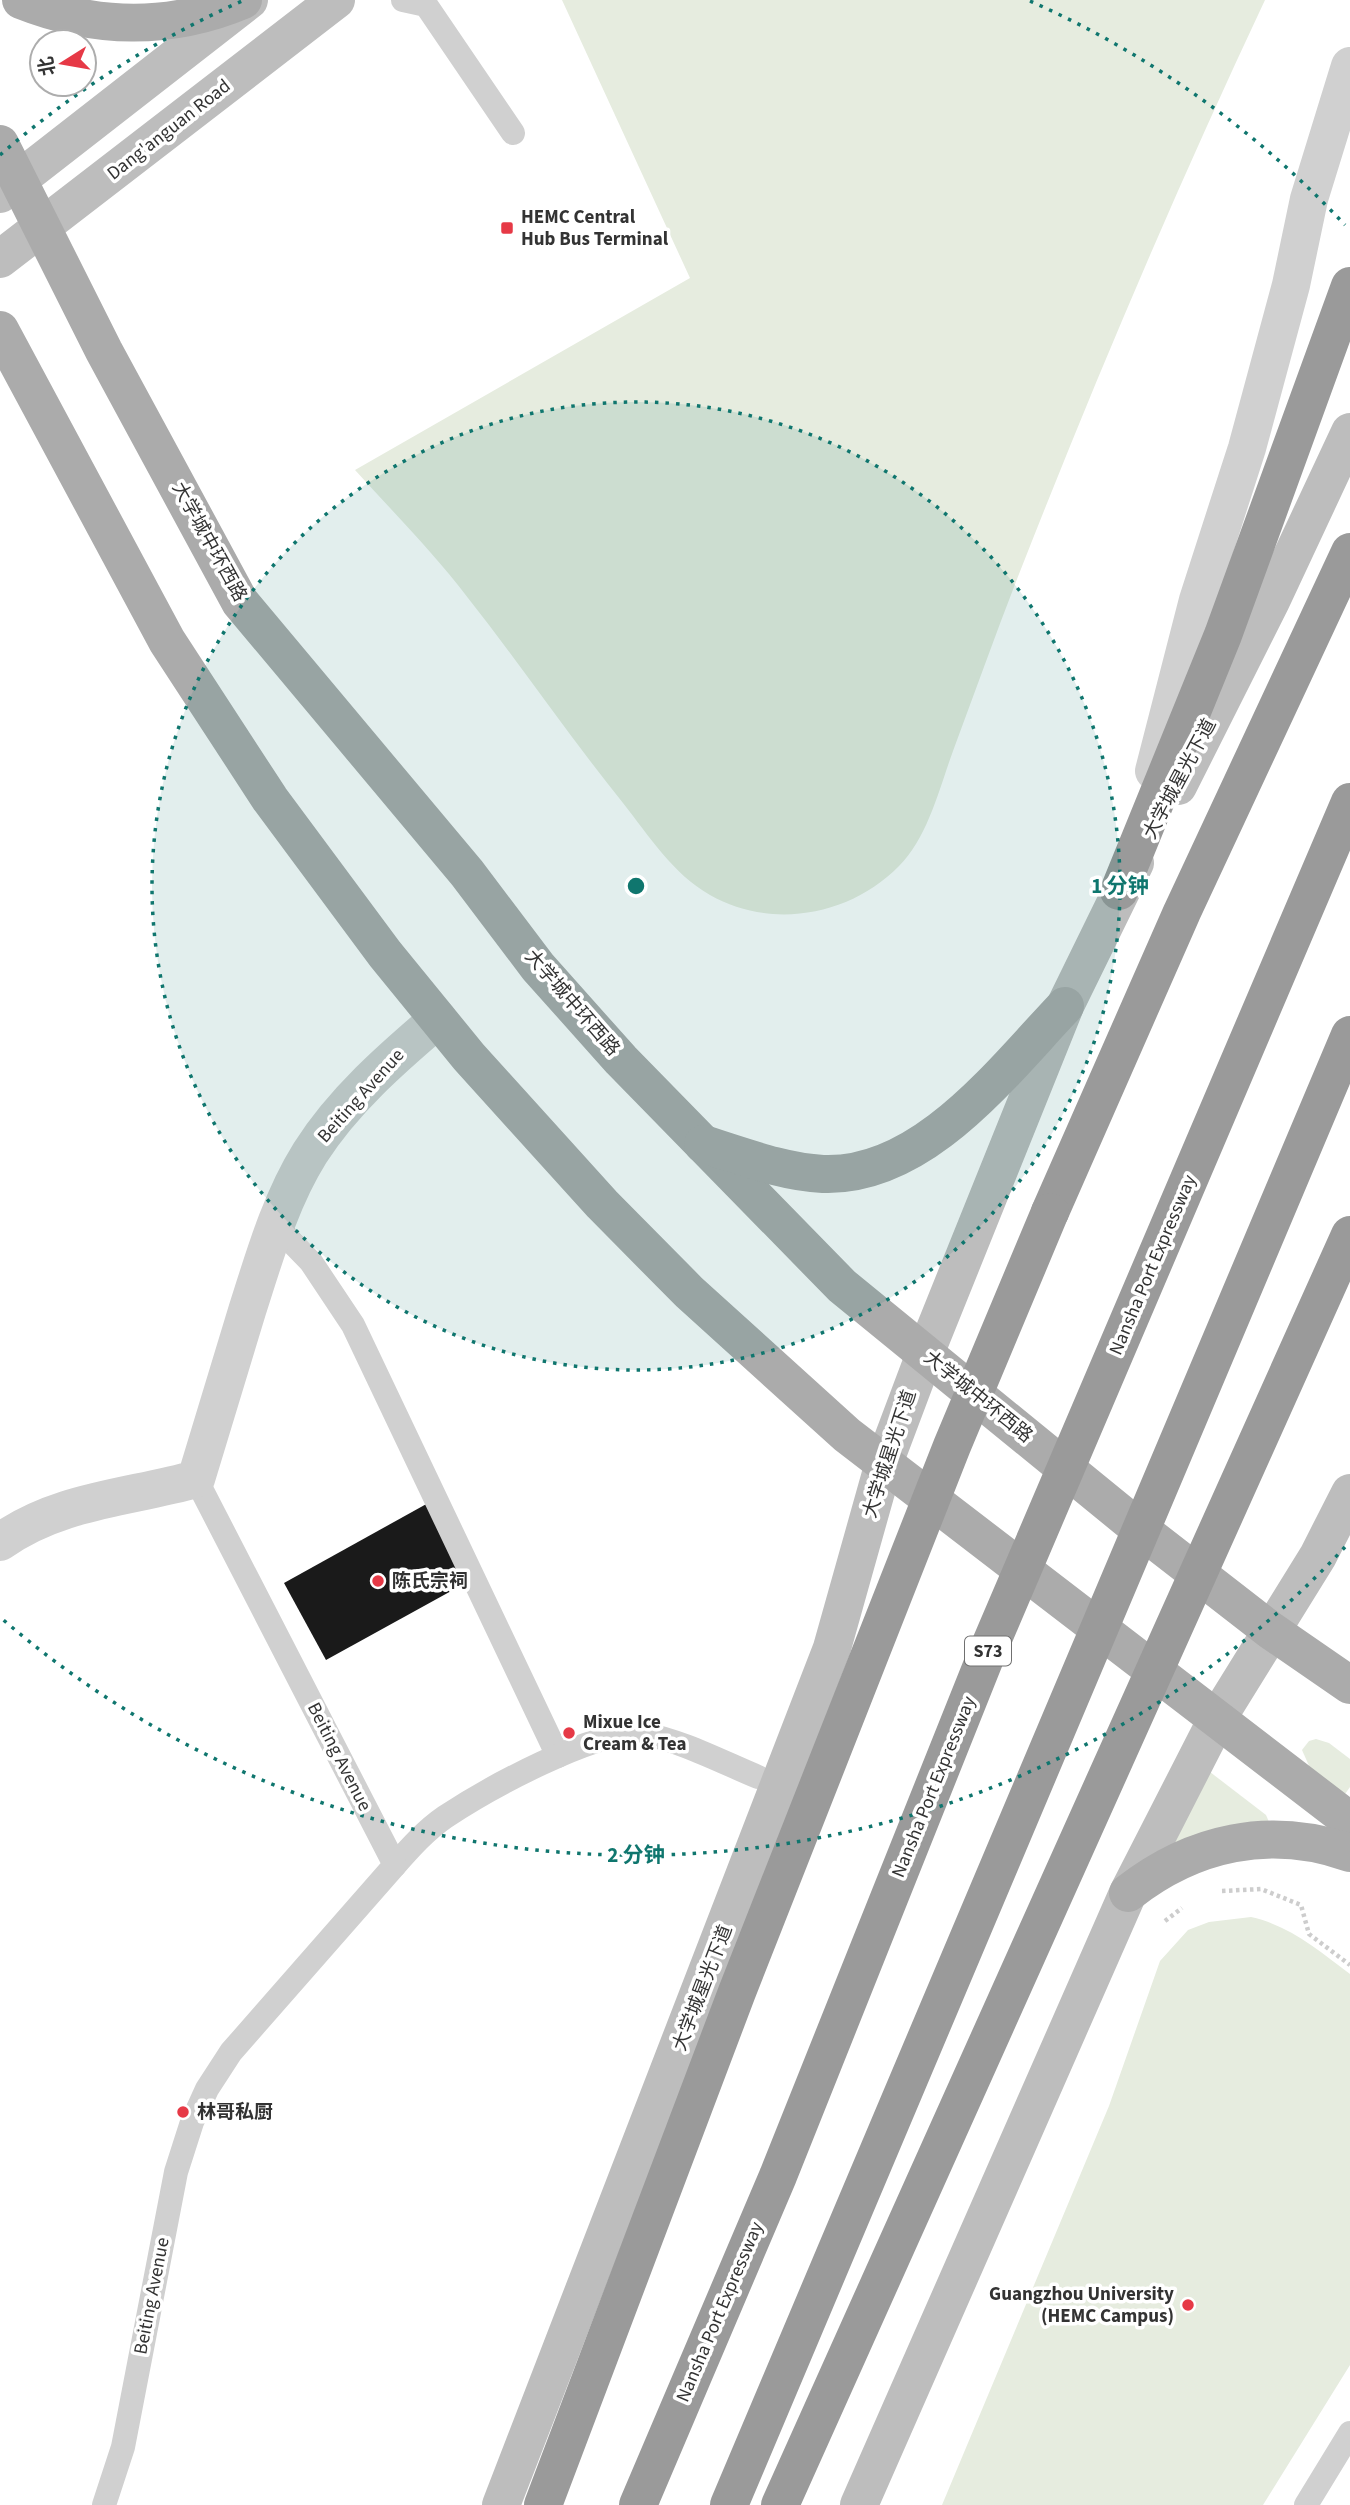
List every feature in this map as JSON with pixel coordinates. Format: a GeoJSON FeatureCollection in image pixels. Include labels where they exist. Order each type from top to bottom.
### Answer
{"type":"FeatureCollection","features":[{"type":"Feature","properties":{"kind":"highway"},"geometry":{"type":"LineString","coordinates":[[1119,891],[1223,635],[1350,286]]}},
{"type":"Feature","properties":{"kind":"highway"},"geometry":{"type":"LineString","coordinates":[[543,2505],[737,1992],[952,1446],[1128,1034],[1350,552]]}},
{"type":"Feature","properties":{"kind":"highway","name":"Nansha Port Expressway"},"geometry":{"type":"LineString","coordinates":[[638,2505],[783,2163],[989,1648],[1350,802]]}},
{"type":"Feature","properties":{"kind":"highway"},"geometry":{"type":"LineString","coordinates":[[729,2505],[1350,1035]]}},
{"type":"Feature","properties":{"kind":"highway"},"geometry":{"type":"LineString","coordinates":[[780,2505],[1350,1235]]}},
{"type":"Feature","properties":{"kind":"main road"},"geometry":{"type":"LineString","coordinates":[[21,0],[94,21],[146,23],[186,18],[243,0]]}},
{"type":"Feature","properties":{"kind":"main road"},"geometry":{"type":"LineString","coordinates":[[9,188],[248,0]]}},
{"type":"Feature","properties":{"kind":"main road","name":"Dang'anguan Road"},"geometry":{"type":"LineString","coordinates":[[0,259],[336,0]]}},
{"type":"Feature","properties":{"kind":"main road","name":"大学城中环西路"},"geometry":{"type":"LineString","coordinates":[[0,144],[9,188],[41,230],[240,602],[467,873],[538,967],[701,1144],[842,1286],[1136,1526],[1270,1630],[1350,1685]]}},
{"type":"Feature","properties":{"kind":"main road"},"geometry":{"type":"LineString","coordinates":[[0,330],[174,652],[327,880],[438,1019],[602,1204],[689,1292],[847,1435],[1350,1821]]}},
{"type":"Feature","properties":{"kind":"main road","name":"大学城星光下道"},"geometry":{"type":"LineString","coordinates":[[501,2505],[832,1648],[884,1464],[925,1354],[1065,1006],[1119,891],[1180,782],[1246,650],[1350,432]]}},
{"type":"Feature","properties":{"kind":"main road"},"geometry":{"type":"LineString","coordinates":[[701,1144],[778,1166],[821,1174],[859,1172],[892,1162],[928,1139],[975,1099],[1065,1006]]}},
{"type":"Feature","properties":{"kind":"main road"},"geometry":{"type":"LineString","coordinates":[[859,2505],[1128,1893],[1217,1719],[1318,1556],[1350,1493]]}},
{"type":"Feature","properties":{"kind":"main road"},"geometry":{"type":"LineString","coordinates":[[1128,1893],[1177,1860],[1236,1843],[1282,1839],[1322,1844],[1350,1853]]}},
{"type":"Feature","properties":{"kind":"street"},"geometry":{"type":"LineString","coordinates":[[1119,891],[1198,600],[1247,448],[1291,285],[1309,199],[1350,66]]}},
{"type":"Feature","properties":{"kind":"street","name":"Beiting Avenue"},"geometry":{"type":"LineString","coordinates":[[196,1479],[275,1226],[309,1154],[335,1119],[384,1065],[438,1019]]}},
{"type":"Feature","properties":{"kind":"street"},"geometry":{"type":"LineString","coordinates":[[0,1542],[32,1523],[74,1505],[196,1479]]}},
{"type":"Feature","properties":{"kind":"lane"},"geometry":{"type":"LineString","coordinates":[[402,0],[426,5],[513,133]]}},
{"type":"Feature","properties":{"kind":"lane"},"geometry":{"type":"LineString","coordinates":[[275,1226],[311,1262],[353,1325],[558,1756]]}},
{"type":"Feature","properties":{"kind":"lane","name":"Beiting Avenue"},"geometry":{"type":"LineString","coordinates":[[104,2505],[123,2447],[176,2172],[191,2122],[207,2089],[231,2052],[395,1865],[196,1479]]}},
{"type":"Feature","properties":{"kind":"lane"},"geometry":{"type":"LineString","coordinates":[[395,1865],[443,1818],[558,1756],[615,1736],[642,1734],[758,1777]]}},
{"type":"Feature","properties":{"kind":"lane"},"geometry":{"type":"LineString","coordinates":[[1306,2505],[1350,2433]]}},
{"type":"Feature","properties":{"kind":"path"},"geometry":{"type":"LineString","coordinates":[[1215,1893],[1261,1889],[1301,1905],[1309,1934],[1350,1965]]}},
{"type":"Feature","properties":{"kind":"path"},"geometry":{"type":"LineString","coordinates":[[1165,1922],[1184,1907]]}},
{"type":"Feature","properties":{"kind":"shaded area"},"geometry":{"type":"Polygon","coordinates":[[[562,0],[1265,0],[1168,214],[1077,429],[1010,596],[925,827],[899,866],[857,897],[834,906],[784,914],[758,912],[734,906],[710,895],[684,876],[652,841],[455,581],[355,470],[690,278],[562,0]]]}},
{"type":"Feature","properties":{"kind":"shaded area"},"geometry":{"type":"Polygon","coordinates":[[[1316,1739],[1329,1743],[1350,1759],[1350,1787],[1345,1794],[1310,1768],[1302,1750],[1309,1741],[1316,1739]]]}},
{"type":"Feature","properties":{"kind":"shaded area"},"geometry":{"type":"Polygon","coordinates":[[[1197,1762],[1266,1815],[1269,1822],[1158,1854],[1197,1762]]]}},
{"type":"Feature","properties":{"kind":"shaded area","name":"Guangzhou University (HEMC Campus)"},"geometry":{"type":"Polygon","coordinates":[[[1251,1917],[1279,1926],[1350,1974],[1350,2365],[1263,2505],[942,2505],[1109,2106],[1160,1961],[1188,1930],[1209,1922],[1251,1917]]]}},
{"type":"Feature","properties":{"kind":"building","name":"陈氏宗祠"},"geometry":{"type":"Polygon","coordinates":[[[430,1502],[473,1579],[326,1660],[284,1583],[430,1502]]]}},
{"type":"Feature","properties":{"kind":"place","name":"HEMC Central Hub Bus Terminal"},"geometry":{"type":"Point","coordinates":[507,228]}},
{"type":"Feature","properties":{"kind":"place","name":"陈氏宗祠"},"geometry":{"type":"Point","coordinates":[378,1581]}},
{"type":"Feature","properties":{"kind":"place","name":"Mixue Ice Cream & Tea"},"geometry":{"type":"Point","coordinates":[569,1733]}},
{"type":"Feature","properties":{"kind":"place","name":"林哥私厨"},"geometry":{"type":"Point","coordinates":[183,2112]}},
{"type":"Feature","properties":{"kind":"place","name":"Guangzhou University (HEMC Campus)"},"geometry":{"type":"Point","coordinates":[1188,2305]}}]}
